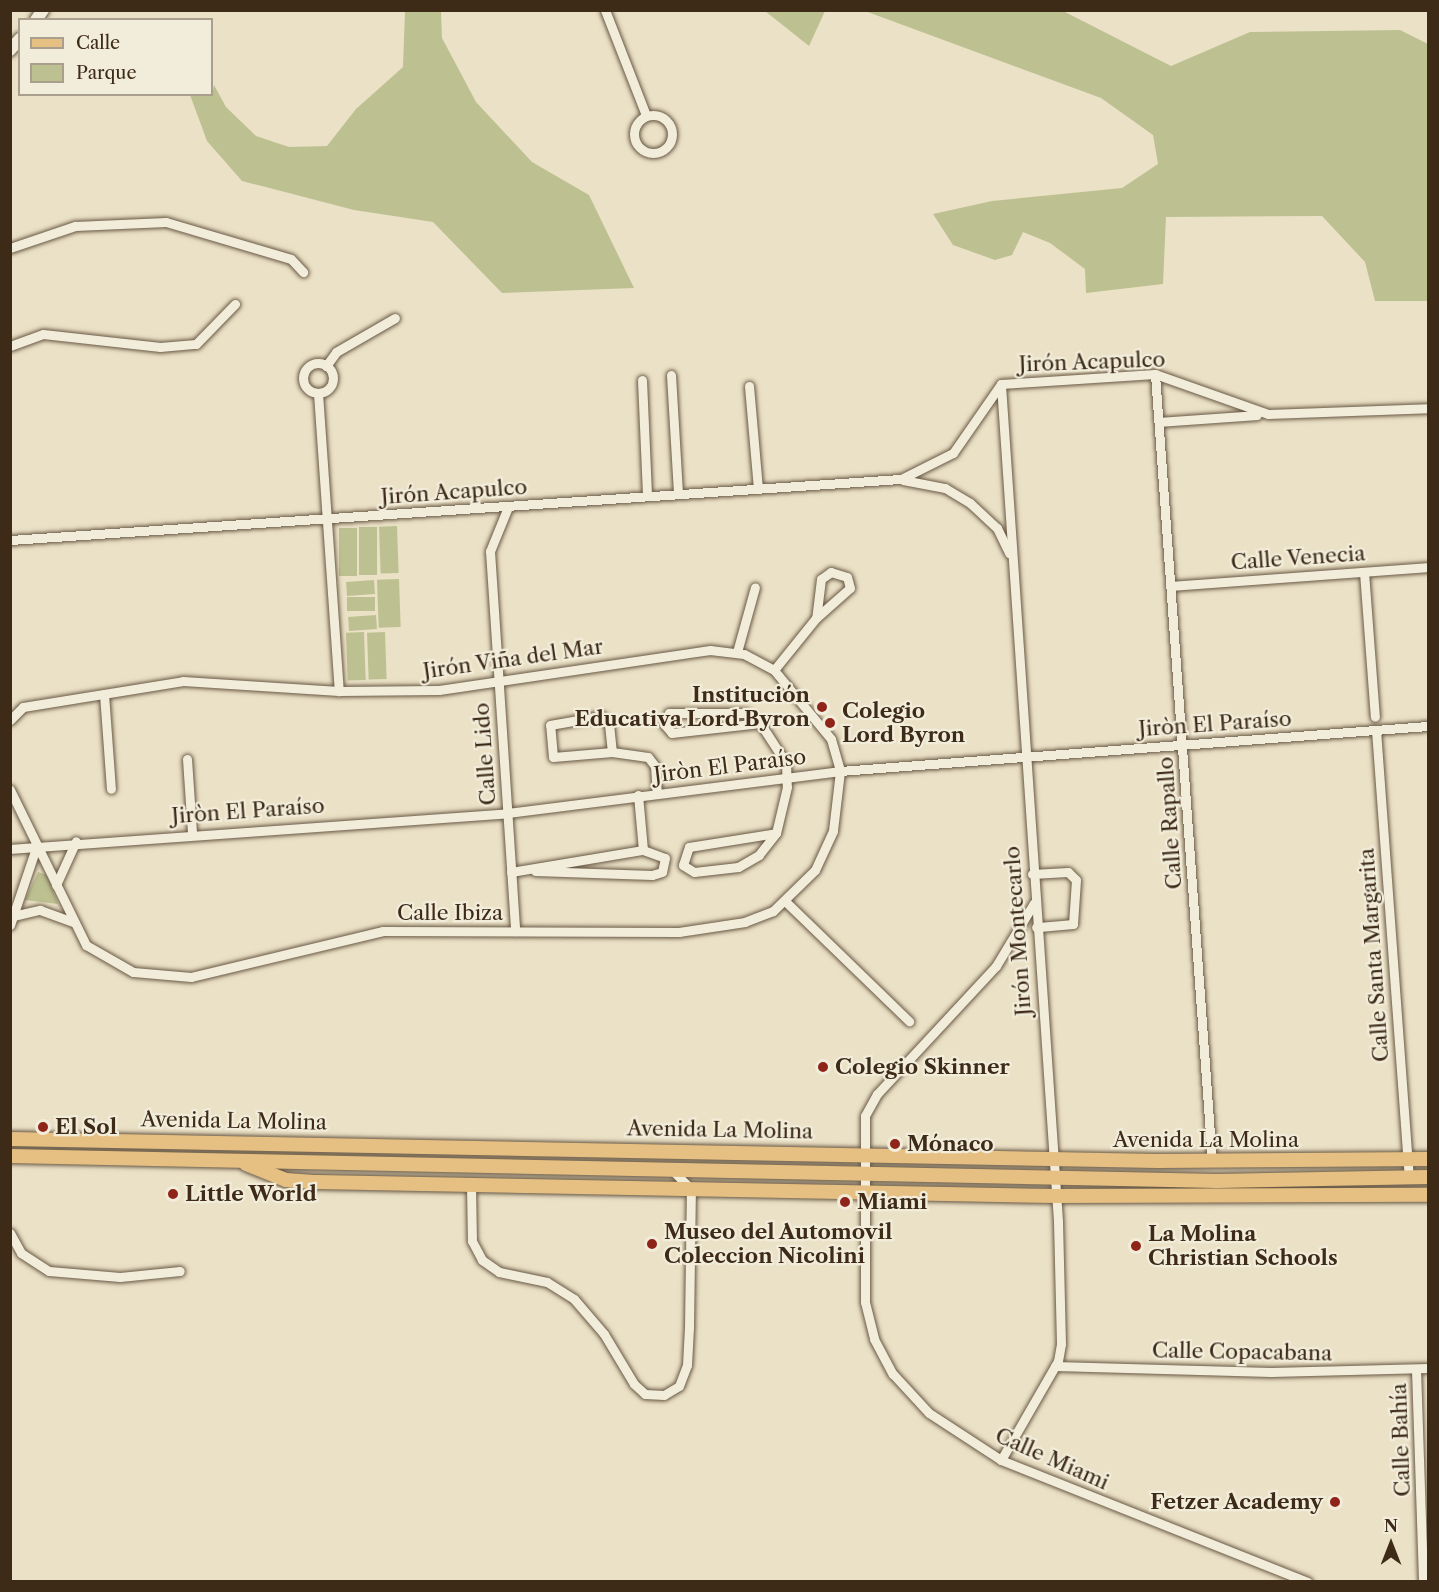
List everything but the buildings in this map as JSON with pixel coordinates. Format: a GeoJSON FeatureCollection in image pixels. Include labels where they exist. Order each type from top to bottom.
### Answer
{"type":"FeatureCollection","features":[{"type":"Feature","properties":{"kind":"main road","name":"Avenida La Molina"},"geometry":{"type":"LineString","coordinates":[[10,1139],[268,1142],[1212,1162],[1428,1159]]}},
{"type":"Feature","properties":{"kind":"main road"},"geometry":{"type":"LineString","coordinates":[[268,1142],[355,1163]]}},
{"type":"Feature","properties":{"kind":"main road","name":"Avenida La Molina"},"geometry":{"type":"LineString","coordinates":[[10,1156],[1053,1178],[1428,1177]]}},
{"type":"Feature","properties":{"kind":"main road","name":"Avenida La Molina"},"geometry":{"type":"LineString","coordinates":[[240,1161],[294,1181],[1056,1196],[1428,1195]]}},
{"type":"Feature","properties":{"kind":"street"},"geometry":{"type":"LineString","coordinates":[[605,10],[646,115]]}},
{"type":"Feature","properties":{"kind":"street"},"geometry":{"type":"LineString","coordinates":[[646,115],[661,116],[671,128],[670,142],[659,152],[644,152],[634,140],[635,125],[646,115]]}},
{"type":"Feature","properties":{"kind":"street"},"geometry":{"type":"LineString","coordinates":[[10,248],[75,226],[166,222],[291,259],[303,272]]}},
{"type":"Feature","properties":{"kind":"street"},"geometry":{"type":"LineString","coordinates":[[10,346],[43,334],[196,344],[235,304]]}},
{"type":"Feature","properties":{"kind":"street"},"geometry":{"type":"LineString","coordinates":[[326,366],[336,352],[395,318]]}},
{"type":"Feature","properties":{"kind":"street"},"geometry":{"type":"LineString","coordinates":[[318,393],[306,388],[303,375],[312,364],[326,366]]}},
{"type":"Feature","properties":{"kind":"street"},"geometry":{"type":"LineString","coordinates":[[318,393],[332,382],[326,366]]}},
{"type":"Feature","properties":{"kind":"street","name":"Jirón Acapulco"},"geometry":{"type":"LineString","coordinates":[[900,479],[953,453],[1001,384],[1155,374],[1268,414],[1428,408]]}},
{"type":"Feature","properties":{"kind":"street","name":"Calle Rapallo"},"geometry":{"type":"LineString","coordinates":[[1155,374],[1212,1162]]}},
{"type":"Feature","properties":{"kind":"street"},"geometry":{"type":"LineString","coordinates":[[670,375],[678,494]]}},
{"type":"Feature","properties":{"kind":"street"},"geometry":{"type":"LineString","coordinates":[[642,381],[648,496]]}},
{"type":"Feature","properties":{"kind":"street","name":"Jirón Montecarlo"},"geometry":{"type":"LineString","coordinates":[[1000,1460],[1055,1366],[1061,1344],[1056,1196],[1023,756],[1001,384]]}},
{"type":"Feature","properties":{"kind":"street"},"geometry":{"type":"LineString","coordinates":[[749,386],[758,489]]}},
{"type":"Feature","properties":{"kind":"street"},"geometry":{"type":"LineString","coordinates":[[318,393],[339,691]]}},
{"type":"Feature","properties":{"kind":"street"},"geometry":{"type":"LineString","coordinates":[[1159,422],[1268,414]]}},
{"type":"Feature","properties":{"kind":"street","name":"Jirón Acapulco"},"geometry":{"type":"LineString","coordinates":[[10,540],[900,479],[945,488],[970,503],[997,528],[1012,556]]}},
{"type":"Feature","properties":{"kind":"street","name":"Calle Lido"},"geometry":{"type":"LineString","coordinates":[[507,507],[490,544],[515,931]]}},
{"type":"Feature","properties":{"kind":"street","name":"Calle Venecia"},"geometry":{"type":"LineString","coordinates":[[1171,586],[1428,567]]}},
{"type":"Feature","properties":{"kind":"street"},"geometry":{"type":"LineString","coordinates":[[774,670],[816,618],[850,588],[847,577],[831,572],[821,579],[816,618]]}},
{"type":"Feature","properties":{"kind":"street"},"geometry":{"type":"LineString","coordinates":[[1364,572],[1375,717]]}},
{"type":"Feature","properties":{"kind":"street"},"geometry":{"type":"LineString","coordinates":[[737,652],[755,587]]}},
{"type":"Feature","properties":{"kind":"street","name":"Jirón Viña del Mar"},"geometry":{"type":"LineString","coordinates":[[10,707],[183,681],[339,691],[498,684],[683,651],[737,652],[774,670],[831,739],[840,771]]}},
{"type":"Feature","properties":{"kind":"street"},"geometry":{"type":"LineString","coordinates":[[104,694],[111,789]]}},
{"type":"Feature","properties":{"kind":"street"},"geometry":{"type":"LineString","coordinates":[[10,720],[23,706]]}},
{"type":"Feature","properties":{"kind":"street"},"geometry":{"type":"LineString","coordinates":[[760,723],[672,733],[663,716],[745,713],[760,723],[780,752],[787,777],[776,833],[759,855],[738,867],[694,872],[683,865],[689,848],[776,833]]}},
{"type":"Feature","properties":{"kind":"street"},"geometry":{"type":"LineString","coordinates":[[612,752],[609,724],[601,716],[550,725],[553,757],[612,752],[648,757],[657,793]]}},
{"type":"Feature","properties":{"kind":"street","name":"Jiròn El Paraíso"},"geometry":{"type":"LineString","coordinates":[[10,849],[76,841],[508,813],[840,771],[1428,726]]}},
{"type":"Feature","properties":{"kind":"street","name":"Calle Santa Margarita"},"geometry":{"type":"LineString","coordinates":[[1376,730],[1409,1178]]}},
{"type":"Feature","properties":{"kind":"street"},"geometry":{"type":"LineString","coordinates":[[186,759],[192,833]]}},
{"type":"Feature","properties":{"kind":"street","name":"Calle Ibiza"},"geometry":{"type":"LineString","coordinates":[[10,790],[73,922],[87,945],[106,960],[162,977],[191,977],[375,932],[679,932],[745,922],[785,901],[815,870],[827,847],[840,771]]}},
{"type":"Feature","properties":{"kind":"street"},"geometry":{"type":"LineString","coordinates":[[638,795],[643,850]]}},
{"type":"Feature","properties":{"kind":"street"},"geometry":{"type":"LineString","coordinates":[[56,885],[76,841]]}},
{"type":"Feature","properties":{"kind":"street"},"geometry":{"type":"LineString","coordinates":[[37,845],[15,896],[12,920],[40,910],[73,922]]}},
{"type":"Feature","properties":{"kind":"street"},"geometry":{"type":"LineString","coordinates":[[511,872],[662,872],[661,854],[643,850],[535,871]]}},
{"type":"Feature","properties":{"kind":"street"},"geometry":{"type":"LineString","coordinates":[[1032,874],[1068,872],[1076,880],[1073,924],[1036,927]]}},
{"type":"Feature","properties":{"kind":"street"},"geometry":{"type":"LineString","coordinates":[[785,901],[909,1021]]}},
{"type":"Feature","properties":{"kind":"street","name":"Calle Miami"},"geometry":{"type":"LineString","coordinates":[[1034,903],[996,966],[872,1101],[863,1125],[865,1302],[874,1339],[893,1374],[929,1413],[1000,1460],[1308,1581]]}},
{"type":"Feature","properties":{"kind":"street"},"geometry":{"type":"LineString","coordinates":[[471,1185],[472,1241],[482,1260],[499,1272],[547,1282],[574,1299],[604,1334],[634,1384],[645,1394],[664,1395],[679,1386],[687,1365],[691,1189],[672,1170]]}},
{"type":"Feature","properties":{"kind":"street"},"geometry":{"type":"LineString","coordinates":[[10,1233],[21,1253],[49,1271],[120,1276],[180,1271]]}},
{"type":"Feature","properties":{"kind":"street","name":"Calle Copacabana"},"geometry":{"type":"LineString","coordinates":[[1055,1366],[1428,1368]]}},
{"type":"Feature","properties":{"kind":"street","name":"Calle Bahía"},"geometry":{"type":"LineString","coordinates":[[1416,1369],[1423,1581]]}},
{"type":"Feature","properties":{"kind":"green space"},"geometry":{"type":"Polygon","coordinates":[[[405,11],[441,11],[442,38],[476,102],[532,162],[589,195],[634,288],[502,293],[433,222],[354,210],[242,181],[207,141],[190,96],[213,96],[214,85],[226,107],[256,136],[289,147],[327,146],[356,109],[403,67],[405,11]]]}},
{"type":"Feature","properties":{"kind":"green space"},"geometry":{"type":"Polygon","coordinates":[[[765,11],[825,11],[809,46],[765,11]]]}},
{"type":"Feature","properties":{"kind":"green space"},"geometry":{"type":"Polygon","coordinates":[[[865,11],[1063,11],[1171,66],[1250,32],[1400,30],[1428,44],[1428,301],[1375,301],[1365,262],[1322,216],[1166,217],[1163,284],[1086,293],[1085,269],[1050,243],[1023,232],[1012,255],[995,260],[953,245],[933,214],[992,201],[1122,188],[1158,164],[1153,135],[1101,98],[865,11]]]}},
{"type":"Feature","properties":{"kind":"green space"},"geometry":{"type":"Polygon","coordinates":[[[397,526],[399,573],[381,574],[379,527],[397,526]]]}},
{"type":"Feature","properties":{"kind":"green space"},"geometry":{"type":"Polygon","coordinates":[[[359,527],[377,527],[377,575],[359,575],[359,527]]]}},
{"type":"Feature","properties":{"kind":"green space"},"geometry":{"type":"Polygon","coordinates":[[[339,528],[357,528],[357,576],[339,576],[339,528]]]}},
{"type":"Feature","properties":{"kind":"green space"},"geometry":{"type":"Polygon","coordinates":[[[399,579],[401,627],[379,628],[377,580],[399,579]]]}},
{"type":"Feature","properties":{"kind":"green space"},"geometry":{"type":"Polygon","coordinates":[[[374,580],[375,594],[347,596],[346,582],[374,580]]]}},
{"type":"Feature","properties":{"kind":"green space"},"geometry":{"type":"Polygon","coordinates":[[[347,597],[375,597],[375,611],[347,611],[347,597]]]}},
{"type":"Feature","properties":{"kind":"green space"},"geometry":{"type":"Polygon","coordinates":[[[376,615],[377,629],[349,631],[348,617],[376,615]]]}},
{"type":"Feature","properties":{"kind":"green space"},"geometry":{"type":"Polygon","coordinates":[[[364,632],[366,680],[348,681],[346,633],[364,632]]]}},
{"type":"Feature","properties":{"kind":"green space"},"geometry":{"type":"Polygon","coordinates":[[[385,632],[387,679],[369,680],[367,633],[385,632]]]}},
{"type":"Feature","properties":{"kind":"green space"},"geometry":{"type":"Polygon","coordinates":[[[38,872],[47,875],[58,904],[25,900],[38,872]]]}},
{"type":"Feature","properties":{"kind":"place","name":"Institución Educativa Lord Byron"},"geometry":{"type":"Point","coordinates":[822,707]}},
{"type":"Feature","properties":{"kind":"place","name":"Colegio Lord Byron"},"geometry":{"type":"Point","coordinates":[830,723]}},
{"type":"Feature","properties":{"kind":"place","name":"Colegio Skinner"},"geometry":{"type":"Point","coordinates":[823,1067]}},
{"type":"Feature","properties":{"kind":"place","name":"El Sol"},"geometry":{"type":"Point","coordinates":[43,1127]}},
{"type":"Feature","properties":{"kind":"place","name":"Mónaco"},"geometry":{"type":"Point","coordinates":[895,1144]}},
{"type":"Feature","properties":{"kind":"place","name":"Little World"},"geometry":{"type":"Point","coordinates":[173,1194]}},
{"type":"Feature","properties":{"kind":"place","name":"Miami"},"geometry":{"type":"Point","coordinates":[845,1202]}},
{"type":"Feature","properties":{"kind":"place","name":"Museo del Automovil Coleccion Nicolini"},"geometry":{"type":"Point","coordinates":[652,1244]}},
{"type":"Feature","properties":{"kind":"place","name":"La Molina Christian Schools"},"geometry":{"type":"Point","coordinates":[1136,1246]}},
{"type":"Feature","properties":{"kind":"place","name":"Fetzer Academy"},"geometry":{"type":"Point","coordinates":[1335,1502]}}]}
